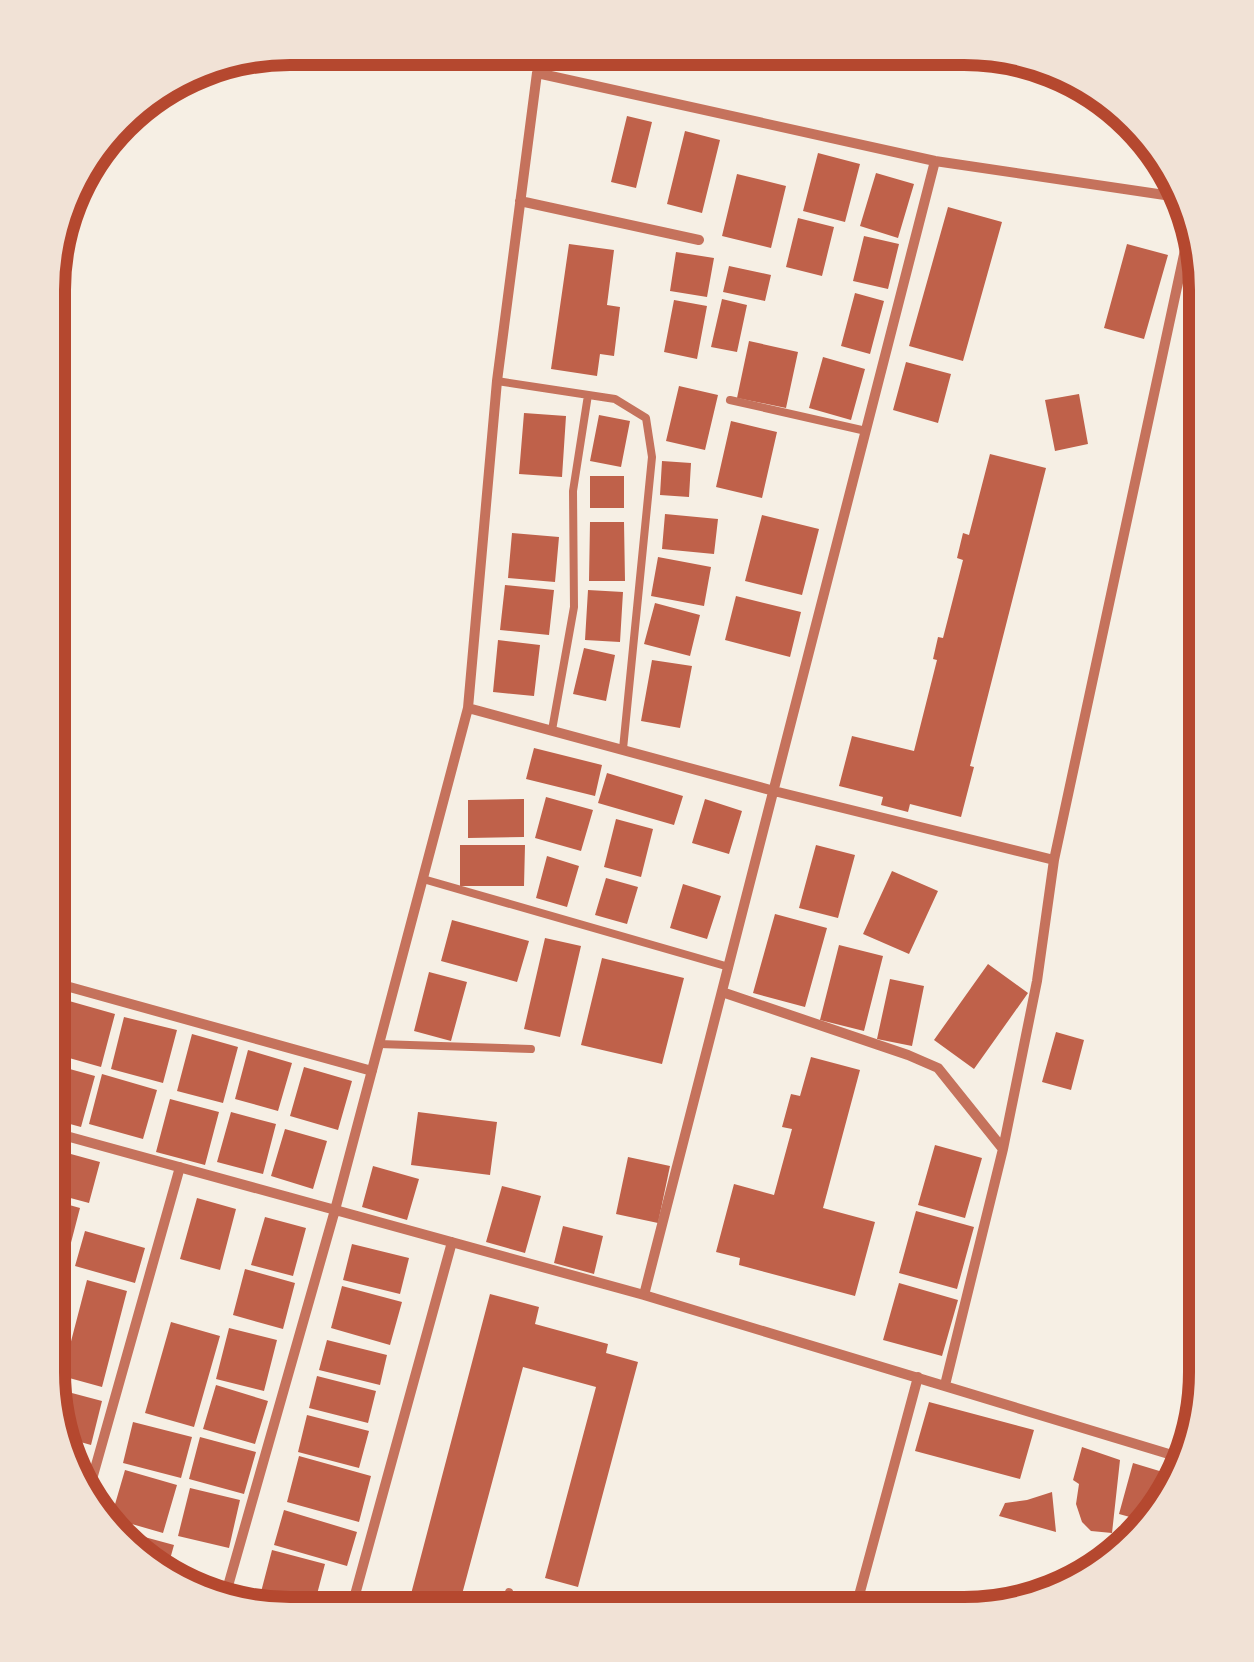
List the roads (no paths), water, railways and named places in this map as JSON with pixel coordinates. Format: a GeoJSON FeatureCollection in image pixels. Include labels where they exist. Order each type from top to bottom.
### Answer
{"type":"FeatureCollection","features":[{"type":"Feature","properties":{"kind":"street"},"geometry":{"type":"LineString","coordinates":[[227,1588],[335,1210],[468,708],[497,381],[536,73],[935,161],[1168,196]]}},
{"type":"Feature","properties":{"kind":"street"},"geometry":{"type":"LineString","coordinates":[[644,1295],[935,161]]}},
{"type":"Feature","properties":{"kind":"street"},"geometry":{"type":"LineString","coordinates":[[520,201],[699,240]]}},
{"type":"Feature","properties":{"kind":"street"},"geometry":{"type":"LineString","coordinates":[[945,1385],[1004,1148],[1037,981],[1054,860],[1185,248]]}},
{"type":"Feature","properties":{"kind":"street"},"geometry":{"type":"LineString","coordinates":[[468,708],[774,791],[1054,860]]}},
{"type":"Feature","properties":{"kind":"street"},"geometry":{"type":"LineString","coordinates":[[65,986],[372,1071]]}},
{"type":"Feature","properties":{"kind":"street"},"geometry":{"type":"LineString","coordinates":[[722,992],[938,1068],[1004,1148]]}},
{"type":"Feature","properties":{"kind":"street"},"geometry":{"type":"LineString","coordinates":[[65,1136],[644,1295],[1173,1455]]}},
{"type":"Feature","properties":{"kind":"street"},"geometry":{"type":"LineString","coordinates":[[93,1480],[180,1167]]}},
{"type":"Feature","properties":{"kind":"street"},"geometry":{"type":"LineString","coordinates":[[354,1597],[452,1242]]}},
{"type":"Feature","properties":{"kind":"street"},"geometry":{"type":"LineString","coordinates":[[859,1597],[918,1377]]}},
{"type":"Feature","properties":{"kind":"lane"},"geometry":{"type":"LineString","coordinates":[[497,381],[615,399],[646,418],[652,457],[623,749]]}},
{"type":"Feature","properties":{"kind":"lane"},"geometry":{"type":"LineString","coordinates":[[552,730],[574,608],[573,491],[588,395]]}},
{"type":"Feature","properties":{"kind":"lane"},"geometry":{"type":"LineString","coordinates":[[730,400],[866,431]]}},
{"type":"Feature","properties":{"kind":"lane"},"geometry":{"type":"LineString","coordinates":[[423,879],[729,967]]}},
{"type":"Feature","properties":{"kind":"lane"},"geometry":{"type":"LineString","coordinates":[[379,1044],[531,1049]]}},
{"type":"Feature","properties":{"kind":"lane"},"geometry":{"type":"LineString","coordinates":[[508,1597],[509,1592]]}}]}
